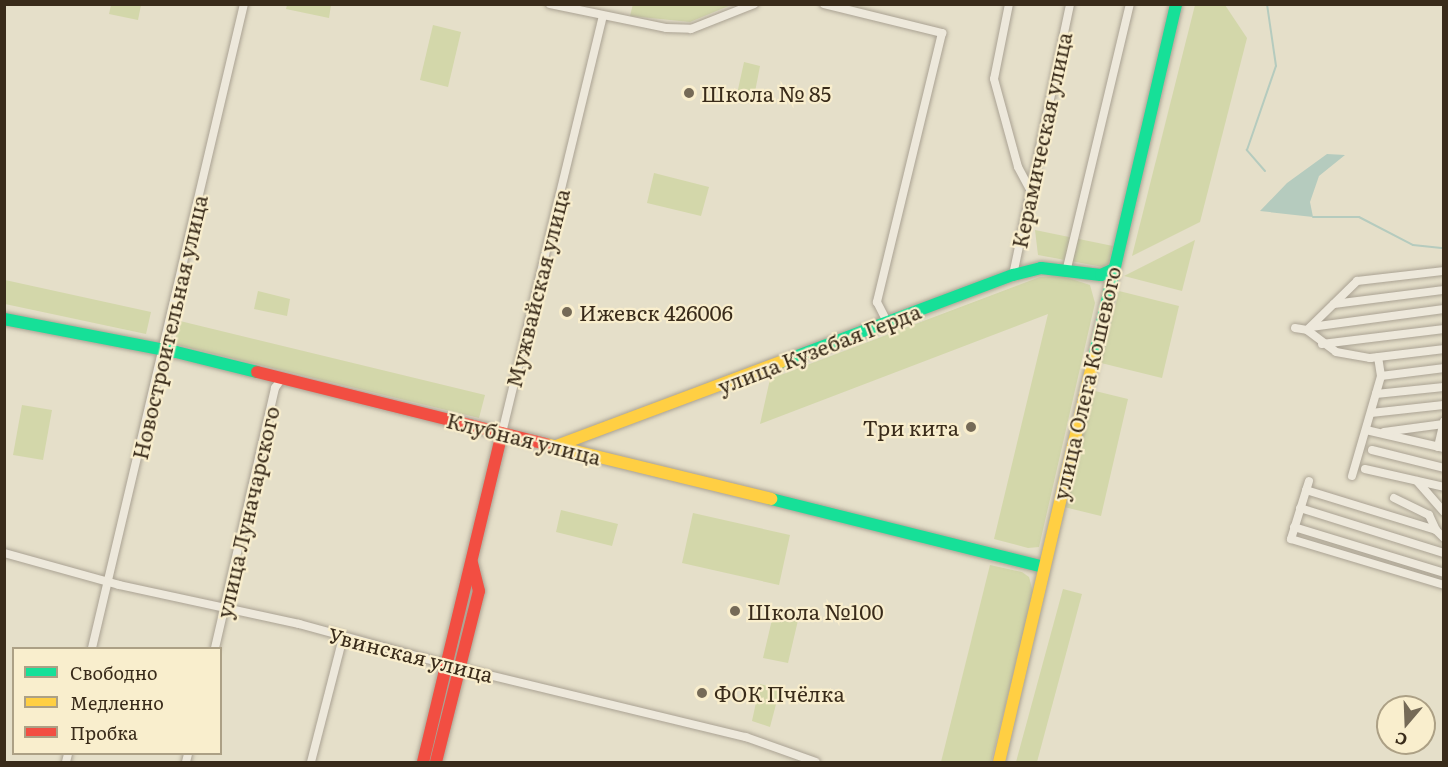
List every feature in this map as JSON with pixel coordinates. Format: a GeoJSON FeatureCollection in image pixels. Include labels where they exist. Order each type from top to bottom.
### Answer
{"type":"FeatureCollection","features":[{"type":"Feature","properties":{"kind":"main road","name":"улица Олега Кошевого"},"geometry":{"type":"LineString","coordinates":[[999,762],[1176,4]]}},
{"type":"Feature","properties":{"kind":"main road","name":"улица Кузебая Герда"},"geometry":{"type":"LineString","coordinates":[[556,447],[1013,275],[1041,268],[1067,268],[1101,275],[1114,269]]}},
{"type":"Feature","properties":{"kind":"main road"},"geometry":{"type":"LineString","coordinates":[[1086,272],[1099,283],[1106,301]]}},
{"type":"Feature","properties":{"kind":"main road","name":"Клубная улица"},"geometry":{"type":"LineString","coordinates":[[4,319],[163,350],[282,378],[1043,567]]}},
{"type":"Feature","properties":{"kind":"main road","name":"Мужвайская улица"},"geometry":{"type":"LineString","coordinates":[[423,762],[502,433]]}},
{"type":"Feature","properties":{"kind":"main road","name":"Мужвайская улица"},"geometry":{"type":"LineString","coordinates":[[436,762],[479,591],[471,561]]}},
{"type":"Feature","properties":{"kind":"street","name":"Новостроительная улица"},"geometry":{"type":"LineString","coordinates":[[92,647],[110,583],[243,4]]}},
{"type":"Feature","properties":{"kind":"street"},"geometry":{"type":"LineString","coordinates":[[550,4],[603,16],[691,28],[754,4]]}},
{"type":"Feature","properties":{"kind":"street"},"geometry":{"type":"LineString","coordinates":[[824,4],[942,33],[878,302],[887,322]]}},
{"type":"Feature","properties":{"kind":"street"},"geometry":{"type":"LineString","coordinates":[[1009,4],[994,80],[1018,167],[1030,190]]}},
{"type":"Feature","properties":{"kind":"street","name":"Керамическая улица"},"geometry":{"type":"LineString","coordinates":[[1013,275],[1070,4]]}},
{"type":"Feature","properties":{"kind":"street"},"geometry":{"type":"LineString","coordinates":[[1067,268],[1130,4]]}},
{"type":"Feature","properties":{"kind":"street","name":"Мужвайская улица"},"geometry":{"type":"LineString","coordinates":[[502,433],[603,16]]}},
{"type":"Feature","properties":{"kind":"street"},"geometry":{"type":"LineString","coordinates":[[1309,328],[1357,281],[1443,271]]}},
{"type":"Feature","properties":{"kind":"street"},"geometry":{"type":"LineString","coordinates":[[1334,304],[1443,291]]}},
{"type":"Feature","properties":{"kind":"street"},"geometry":{"type":"LineString","coordinates":[[1295,328],[1443,309]]}},
{"type":"Feature","properties":{"kind":"street"},"geometry":{"type":"LineString","coordinates":[[1309,328],[1322,344],[1336,352],[1377,357],[1443,349]]}},
{"type":"Feature","properties":{"kind":"street"},"geometry":{"type":"LineString","coordinates":[[1322,344],[1443,329]]}},
{"type":"Feature","properties":{"kind":"street"},"geometry":{"type":"LineString","coordinates":[[1352,476],[1380,376],[1377,357]]}},
{"type":"Feature","properties":{"kind":"street"},"geometry":{"type":"LineString","coordinates":[[1380,376],[1443,368]]}},
{"type":"Feature","properties":{"kind":"street","name":"улица Луначарского"},"geometry":{"type":"LineString","coordinates":[[215,647],[275,388],[282,378]]}},
{"type":"Feature","properties":{"kind":"street"},"geometry":{"type":"LineString","coordinates":[[1376,394],[1443,387]]}},
{"type":"Feature","properties":{"kind":"street"},"geometry":{"type":"LineString","coordinates":[[1371,413],[1443,405]]}},
{"type":"Feature","properties":{"kind":"street"},"geometry":{"type":"LineString","coordinates":[[1366,430],[1378,433],[1441,448],[1443,423],[1378,433]]}},
{"type":"Feature","properties":{"kind":"street"},"geometry":{"type":"LineString","coordinates":[[1372,450],[1443,468]]}},
{"type":"Feature","properties":{"kind":"street"},"geometry":{"type":"LineString","coordinates":[[1365,469],[1443,487]]}},
{"type":"Feature","properties":{"kind":"street"},"geometry":{"type":"LineString","coordinates":[[1309,481],[1291,539],[1443,585]]}},
{"type":"Feature","properties":{"kind":"street"},"geometry":{"type":"LineString","coordinates":[[1417,481],[1443,510]]}},
{"type":"Feature","properties":{"kind":"street"},"geometry":{"type":"LineString","coordinates":[[1306,490],[1436,530]]}},
{"type":"Feature","properties":{"kind":"street"},"geometry":{"type":"LineString","coordinates":[[1394,498],[1430,515],[1436,530],[1443,538]]}},
{"type":"Feature","properties":{"kind":"street"},"geometry":{"type":"LineString","coordinates":[[1300,508],[1443,553]]}},
{"type":"Feature","properties":{"kind":"street"},"geometry":{"type":"LineString","coordinates":[[1294,527],[1443,573]]}},
{"type":"Feature","properties":{"kind":"street","name":"Увинская улица"},"geometry":{"type":"LineString","coordinates":[[4,553],[110,583],[343,637],[778,746],[816,762]]}},
{"type":"Feature","properties":{"kind":"street"},"geometry":{"type":"LineString","coordinates":[[311,762],[343,637]]}},
{"type":"Feature","properties":{"kind":"green space"},"geometry":{"type":"Polygon","coordinates":[[[287,4],[331,5],[329,18],[286,9],[287,4]]]}},
{"type":"Feature","properties":{"kind":"green space"},"geometry":{"type":"Polygon","coordinates":[[[633,4],[731,5],[690,22],[630,16],[633,4]]]}},
{"type":"Feature","properties":{"kind":"green space"},"geometry":{"type":"Polygon","coordinates":[[[111,5],[141,5],[138,20],[109,14],[111,5]]]}},
{"type":"Feature","properties":{"kind":"green space"},"geometry":{"type":"Polygon","coordinates":[[[1195,5],[1225,5],[1247,38],[1200,222],[1132,256],[1195,5]]]}},
{"type":"Feature","properties":{"kind":"green space"},"geometry":{"type":"Polygon","coordinates":[[[433,25],[461,32],[448,87],[420,80],[433,25]]]}},
{"type":"Feature","properties":{"kind":"green space"},"geometry":{"type":"Polygon","coordinates":[[[744,62],[760,66],[754,97],[737,94],[744,62]]]}},
{"type":"Feature","properties":{"kind":"green space"},"geometry":{"type":"Polygon","coordinates":[[[654,173],[709,187],[701,216],[647,203],[654,173]]]}},
{"type":"Feature","properties":{"kind":"green space"},"geometry":{"type":"Polygon","coordinates":[[[1035,230],[1113,246],[1109,264],[1103,267],[1038,255],[1035,230]]]}},
{"type":"Feature","properties":{"kind":"green space"},"geometry":{"type":"Polygon","coordinates":[[[1195,240],[1182,291],[1124,276],[1195,240]]]}},
{"type":"Feature","properties":{"kind":"green space"},"geometry":{"type":"Polygon","coordinates":[[[1062,276],[1090,285],[1095,303],[1039,547],[1028,548],[994,539],[1048,314],[760,424],[770,379],[1040,277],[1062,276]]]}},
{"type":"Feature","properties":{"kind":"green space"},"geometry":{"type":"Polygon","coordinates":[[[5,280],[151,312],[146,334],[5,304],[5,280]]]}},
{"type":"Feature","properties":{"kind":"green space"},"geometry":{"type":"Polygon","coordinates":[[[258,291],[290,299],[287,316],[254,309],[258,291]]]}},
{"type":"Feature","properties":{"kind":"green space"},"geometry":{"type":"Polygon","coordinates":[[[1119,291],[1179,306],[1162,378],[1101,363],[1119,291]]]}},
{"type":"Feature","properties":{"kind":"green space"},"geometry":{"type":"Polygon","coordinates":[[[180,321],[485,395],[479,418],[174,344],[180,321]]]}},
{"type":"Feature","properties":{"kind":"green space"},"geometry":{"type":"Polygon","coordinates":[[[1091,390],[1128,399],[1101,516],[1064,507],[1091,390]]]}},
{"type":"Feature","properties":{"kind":"green space"},"geometry":{"type":"Polygon","coordinates":[[[22,405],[52,410],[43,460],[13,455],[22,405]]]}},
{"type":"Feature","properties":{"kind":"green space"},"geometry":{"type":"Polygon","coordinates":[[[561,510],[618,524],[612,546],[556,532],[561,510]]]}},
{"type":"Feature","properties":{"kind":"green space"},"geometry":{"type":"Polygon","coordinates":[[[693,513],[790,535],[779,585],[682,563],[693,513]]]}},
{"type":"Feature","properties":{"kind":"green space"},"geometry":{"type":"Polygon","coordinates":[[[990,565],[1022,572],[1029,577],[1033,592],[1011,683],[991,762],[941,762],[990,565]]]}},
{"type":"Feature","properties":{"kind":"green space"},"geometry":{"type":"Polygon","coordinates":[[[1063,589],[1082,594],[1037,762],[1016,762],[1063,589]]]}},
{"type":"Feature","properties":{"kind":"green space"},"geometry":{"type":"Polygon","coordinates":[[[774,611],[799,616],[788,663],[763,658],[774,611]]]}},
{"type":"Feature","properties":{"kind":"green space"},"geometry":{"type":"Polygon","coordinates":[[[760,684],[780,689],[770,727],[752,721],[760,684]]]}},
{"type":"Feature","properties":{"kind":"shaded area"},"geometry":{"type":"Polygon","coordinates":[[[1327,154],[1345,155],[1319,176],[1310,202],[1313,217],[1260,211],[1287,183],[1327,154]]]}},
{"type":"Feature","properties":{"kind":"waterway"},"geometry":{"type":"LineString","coordinates":[[1265,171],[1247,150],[1276,66],[1267,4]]}},
{"type":"Feature","properties":{"kind":"waterway"},"geometry":{"type":"LineString","coordinates":[[1313,217],[1359,217],[1413,245],[1444,248]]}},
{"type":"Feature","properties":{"kind":"traffic: fast"},"geometry":{"type":"LineString","coordinates":[[1094,357],[1176,4]]}},
{"type":"Feature","properties":{"kind":"traffic: fast"},"geometry":{"type":"LineString","coordinates":[[781,362],[1013,275],[1041,268],[1101,275],[1114,269]]}},
{"type":"Feature","properties":{"kind":"traffic: fast"},"geometry":{"type":"LineString","coordinates":[[4,319],[176,352],[257,372]]}},
{"type":"Feature","properties":{"kind":"traffic: fast"},"geometry":{"type":"LineString","coordinates":[[771,499],[1043,567]]}},
{"type":"Feature","properties":{"kind":"traffic: slow"},"geometry":{"type":"LineString","coordinates":[[999,762],[1094,357]]}},
{"type":"Feature","properties":{"kind":"traffic: slow"},"geometry":{"type":"LineString","coordinates":[[556,446],[781,362]]}},
{"type":"Feature","properties":{"kind":"traffic: slow"},"geometry":{"type":"LineString","coordinates":[[546,444],[771,499]]}},
{"type":"Feature","properties":{"kind":"traffic: jam"},"geometry":{"type":"LineString","coordinates":[[257,372],[546,444]]}},
{"type":"Feature","properties":{"kind":"traffic: jam"},"geometry":{"type":"LineString","coordinates":[[423,762],[502,433]]}},
{"type":"Feature","properties":{"kind":"traffic: jam"},"geometry":{"type":"LineString","coordinates":[[436,762],[479,591],[472,563]]}},
{"type":"Feature","properties":{"kind":"place","name":"Школа № 85"},"geometry":{"type":"Point","coordinates":[689,93]}},
{"type":"Feature","properties":{"kind":"place","name":"Ижевск 426006"},"geometry":{"type":"Point","coordinates":[567,312]}},
{"type":"Feature","properties":{"kind":"place","name":"Три кита"},"geometry":{"type":"Point","coordinates":[971,427]}},
{"type":"Feature","properties":{"kind":"place","name":"Школа №100"},"geometry":{"type":"Point","coordinates":[735,611]}},
{"type":"Feature","properties":{"kind":"place","name":"ФОК Пчёлка"},"geometry":{"type":"Point","coordinates":[702,693]}}]}
